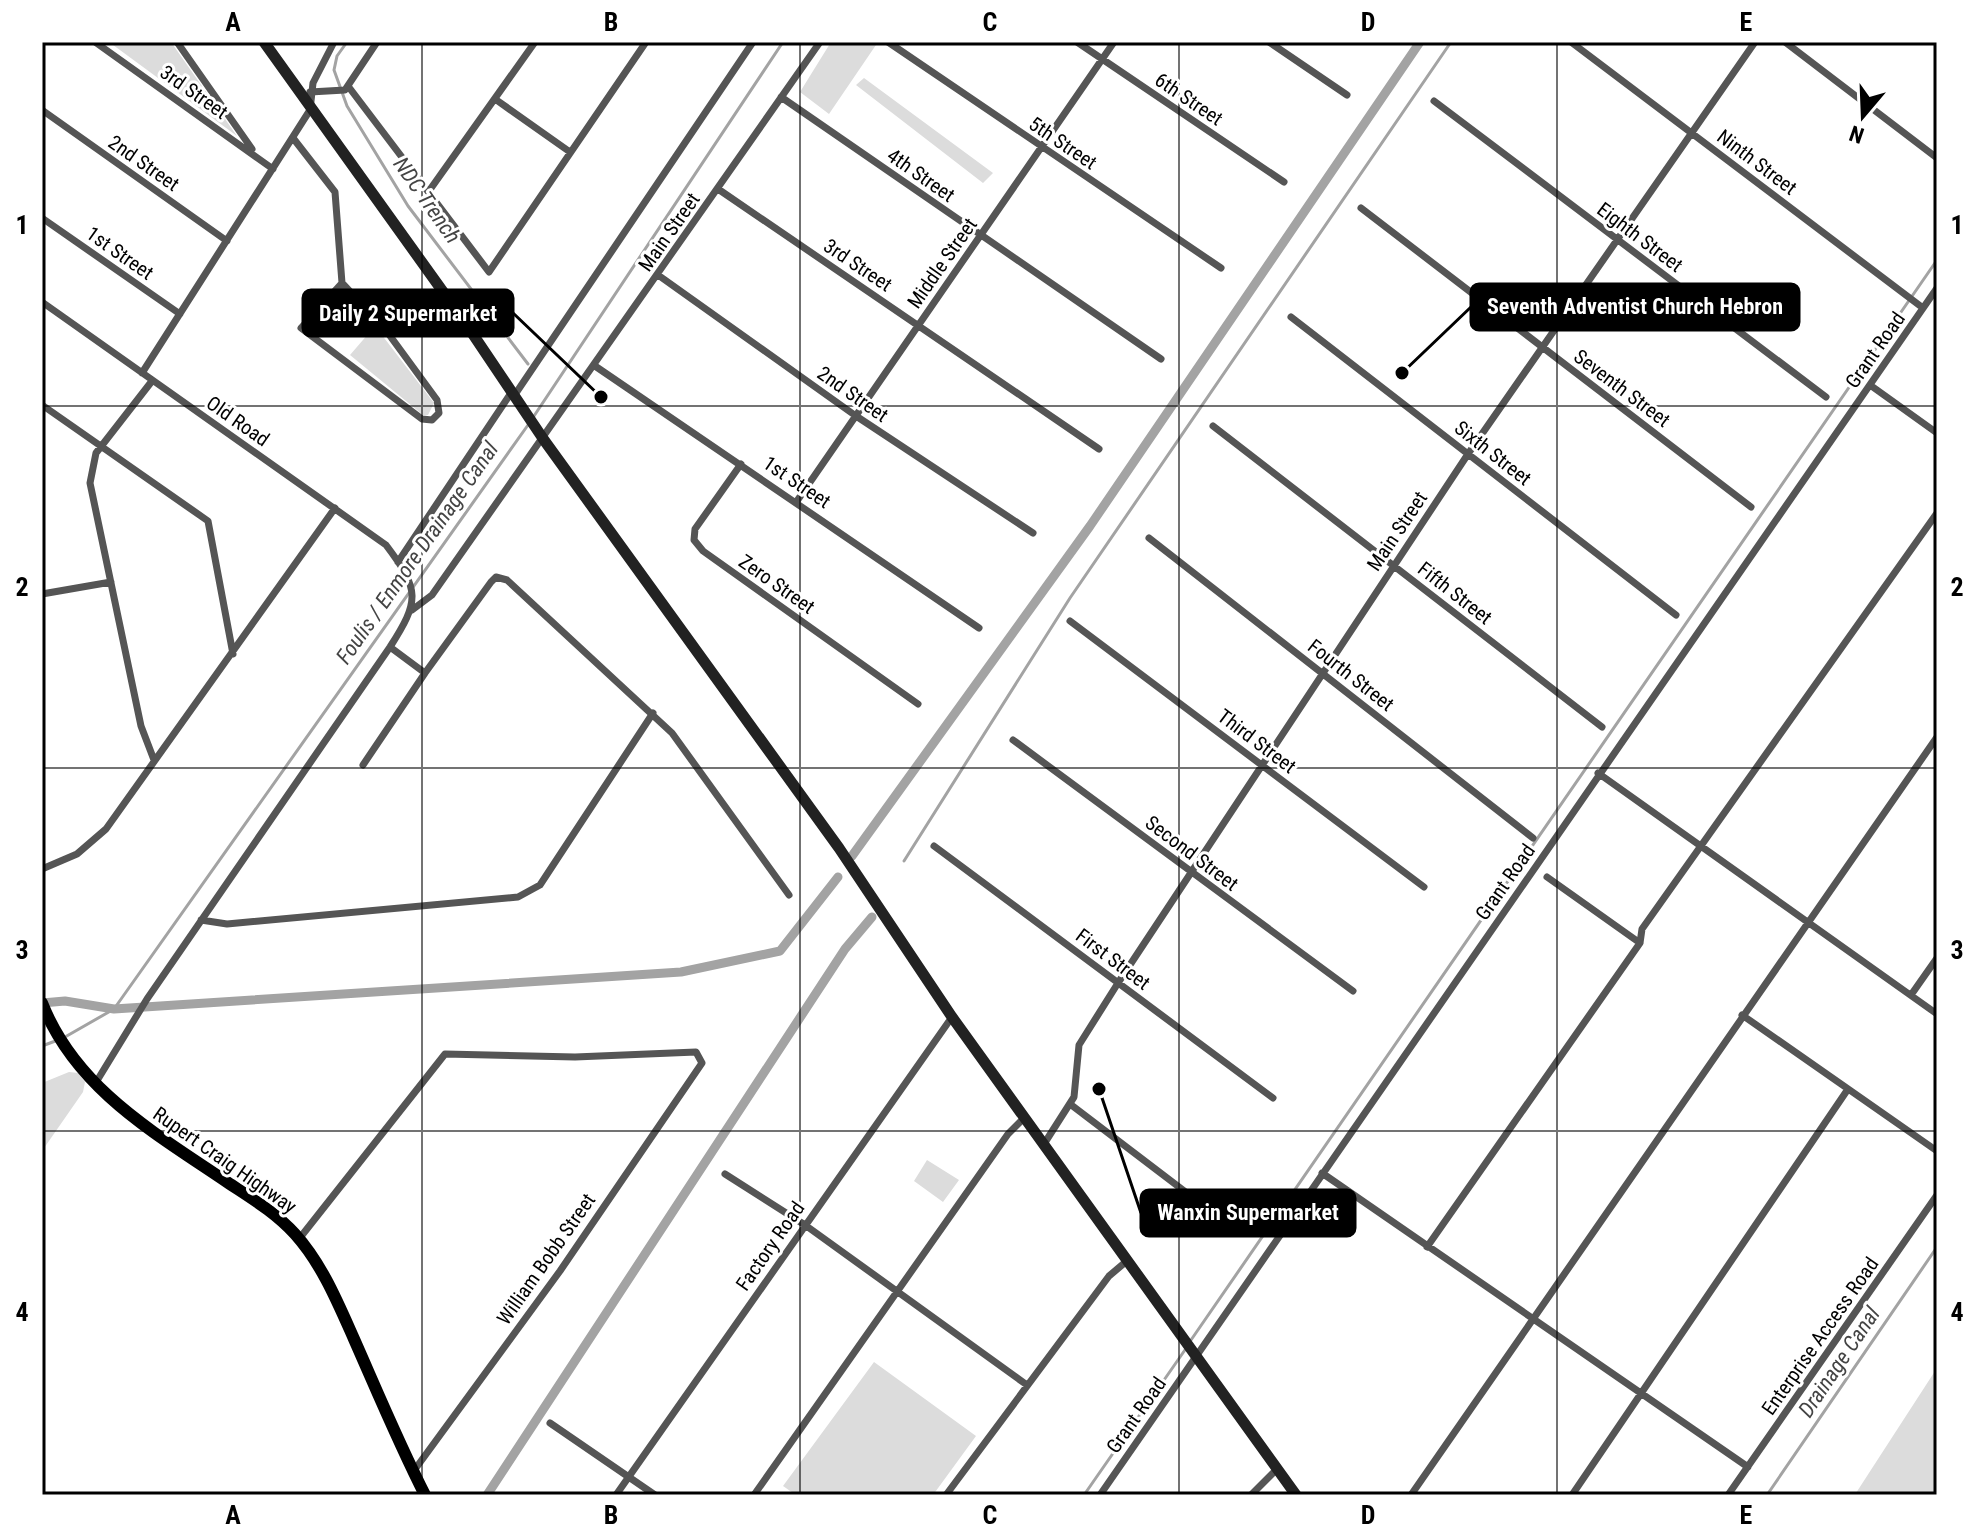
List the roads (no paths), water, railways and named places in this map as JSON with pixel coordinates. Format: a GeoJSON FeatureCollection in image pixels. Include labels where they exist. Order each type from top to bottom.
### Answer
{"type":"FeatureCollection","features":[{"type":"Feature","properties":{"kind":"main road"},"geometry":{"type":"LineString","coordinates":[[264,42],[464,321],[523,411],[858,876],[1024,1122],[1044,1144],[1125,1262],[1197,1355],[1296,1495]]}},
{"type":"Feature","properties":{"kind":"main road","name":"Rupert Craig Highway"},"geometry":{"type":"LineString","coordinates":[[43,1005],[75,1058],[95,1084],[127,1115],[271,1211],[299,1239],[324,1275],[425,1495]]}},
{"type":"Feature","properties":{"kind":"street","name":"3rd Street"},"geometry":{"type":"LineString","coordinates":[[95,42],[273,169]]}},
{"type":"Feature","properties":{"kind":"street"},"geometry":{"type":"LineString","coordinates":[[177,42],[255,154]]}},
{"type":"Feature","properties":{"kind":"street"},"geometry":{"type":"LineString","coordinates":[[310,92],[330,93],[346,88],[377,42]]}},
{"type":"Feature","properties":{"kind":"street"},"geometry":{"type":"LineString","coordinates":[[429,191],[535,42]]}},
{"type":"Feature","properties":{"kind":"street"},"geometry":{"type":"LineString","coordinates":[[346,88],[489,272],[646,42]]}},
{"type":"Feature","properties":{"kind":"street"},"geometry":{"type":"LineString","coordinates":[[398,562],[753,42]]}},
{"type":"Feature","properties":{"kind":"street","name":"Main Street"},"geometry":{"type":"LineString","coordinates":[[95,1084],[147,999],[390,647],[413,607],[432,595],[544,440],[820,42]]}},
{"type":"Feature","properties":{"kind":"street","name":"5th Street"},"geometry":{"type":"LineString","coordinates":[[888,42],[1221,268]]}},
{"type":"Feature","properties":{"kind":"street","name":"6th Street"},"geometry":{"type":"LineString","coordinates":[[1077,42],[1284,182]]}},
{"type":"Feature","properties":{"kind":"street","name":"Middle Street"},"geometry":{"type":"LineString","coordinates":[[797,501],[1114,42]]}},
{"type":"Feature","properties":{"kind":"street"},"geometry":{"type":"LineString","coordinates":[[1269,42],[1347,95]]}},
{"type":"Feature","properties":{"kind":"street","name":"Ninth Street"},"geometry":{"type":"LineString","coordinates":[[1571,42],[1923,308]]}},
{"type":"Feature","properties":{"kind":"street","name":"Main Street"},"geometry":{"type":"LineString","coordinates":[[1070,1104],[1074,1097],[1079,1045],[1118,983],[1468,454],[1694,134],[1755,42]]}},
{"type":"Feature","properties":{"kind":"street"},"geometry":{"type":"LineString","coordinates":[[1785,42],[1937,158]]}},
{"type":"Feature","properties":{"kind":"street"},"geometry":{"type":"LineString","coordinates":[[142,373],[310,110],[310,92],[331,44]]}},
{"type":"Feature","properties":{"kind":"street","name":"4th Street"},"geometry":{"type":"LineString","coordinates":[[781,97],[1161,359]]}},
{"type":"Feature","properties":{"kind":"street"},"geometry":{"type":"LineString","coordinates":[[495,99],[570,152]]}},
{"type":"Feature","properties":{"kind":"street","name":"Eighth Street"},"geometry":{"type":"LineString","coordinates":[[1434,101],[1826,397]]}},
{"type":"Feature","properties":{"kind":"street","name":"2nd Street"},"geometry":{"type":"LineString","coordinates":[[42,110],[227,241]]}},
{"type":"Feature","properties":{"kind":"street"},"geometry":{"type":"LineString","coordinates":[[293,138],[335,192],[342,283],[385,329],[437,400],[439,413],[432,420],[422,419],[301,328],[342,283]]}},
{"type":"Feature","properties":{"kind":"street","name":"3rd Street"},"geometry":{"type":"LineString","coordinates":[[718,189],[1099,449]]}},
{"type":"Feature","properties":{"kind":"street","name":"Seventh Street"},"geometry":{"type":"LineString","coordinates":[[1361,208],[1751,507]]}},
{"type":"Feature","properties":{"kind":"street","name":"1st Street"},"geometry":{"type":"LineString","coordinates":[[42,218],[180,314]]}},
{"type":"Feature","properties":{"kind":"street","name":"2nd Street"},"geometry":{"type":"LineString","coordinates":[[658,275],[856,416],[1033,533]]}},
{"type":"Feature","properties":{"kind":"street","name":"Grant Road"},"geometry":{"type":"LineString","coordinates":[[1100,1495],[1937,288]]}},
{"type":"Feature","properties":{"kind":"street","name":"Old Road"},"geometry":{"type":"LineString","coordinates":[[42,302],[386,545],[408,576],[413,607]]}},
{"type":"Feature","properties":{"kind":"street","name":"Sixth Street"},"geometry":{"type":"LineString","coordinates":[[1291,317],[1676,615]]}},
{"type":"Feature","properties":{"kind":"street","name":"1st Street"},"geometry":{"type":"LineString","coordinates":[[595,366],[979,628]]}},
{"type":"Feature","properties":{"kind":"street"},"geometry":{"type":"LineString","coordinates":[[152,381],[101,446],[92,463],[90,483],[141,726],[154,760]]}},
{"type":"Feature","properties":{"kind":"street"},"geometry":{"type":"LineString","coordinates":[[1870,385],[1937,433]]}},
{"type":"Feature","properties":{"kind":"street"},"geometry":{"type":"LineString","coordinates":[[42,405],[208,521],[233,654]]}},
{"type":"Feature","properties":{"kind":"street","name":"Fifth Street"},"geometry":{"type":"LineString","coordinates":[[1213,426],[1602,727]]}},
{"type":"Feature","properties":{"kind":"street","name":"Zero Street"},"geometry":{"type":"LineString","coordinates":[[741,464],[695,529],[694,540],[703,551],[918,704]]}},
{"type":"Feature","properties":{"kind":"street"},"geometry":{"type":"LineString","coordinates":[[42,869],[77,854],[106,829],[335,508]]}},
{"type":"Feature","properties":{"kind":"street"},"geometry":{"type":"LineString","coordinates":[[1427,1247],[1640,943],[1642,929],[1937,513]]}},
{"type":"Feature","properties":{"kind":"street","name":"Fourth Street"},"geometry":{"type":"LineString","coordinates":[[1149,538],[1533,838]]}},
{"type":"Feature","properties":{"kind":"street"},"geometry":{"type":"LineString","coordinates":[[363,765],[425,673],[496,577],[507,580],[672,733],[789,895]]}},
{"type":"Feature","properties":{"kind":"street"},"geometry":{"type":"LineString","coordinates":[[42,594],[111,582]]}},
{"type":"Feature","properties":{"kind":"street","name":"Third Street"},"geometry":{"type":"LineString","coordinates":[[1070,621],[1424,887]]}},
{"type":"Feature","properties":{"kind":"street"},"geometry":{"type":"LineString","coordinates":[[390,647],[425,673]]}},
{"type":"Feature","properties":{"kind":"street"},"geometry":{"type":"LineString","coordinates":[[201,920],[227,924],[518,897],[540,885],[653,713]]}},
{"type":"Feature","properties":{"kind":"street"},"geometry":{"type":"LineString","coordinates":[[1411,1495],[1937,737]]}},
{"type":"Feature","properties":{"kind":"street","name":"Second Street"},"geometry":{"type":"LineString","coordinates":[[1013,740],[1353,991]]}},
{"type":"Feature","properties":{"kind":"street"},"geometry":{"type":"LineString","coordinates":[[1598,773],[1937,1014]]}},
{"type":"Feature","properties":{"kind":"street","name":"First Street"},"geometry":{"type":"LineString","coordinates":[[934,846],[1273,1098]]}},
{"type":"Feature","properties":{"kind":"street"},"geometry":{"type":"LineString","coordinates":[[1547,877],[1640,943]]}},
{"type":"Feature","properties":{"kind":"street"},"geometry":{"type":"LineString","coordinates":[[1911,995],[1937,958]]}},
{"type":"Feature","properties":{"kind":"street"},"geometry":{"type":"LineString","coordinates":[[1742,1015],[1937,1151]]}},
{"type":"Feature","properties":{"kind":"street","name":"Factory Road"},"geometry":{"type":"LineString","coordinates":[[616,1495],[952,1017]]}},
{"type":"Feature","properties":{"kind":"street","name":"William Bobb Street"},"geometry":{"type":"LineString","coordinates":[[299,1239],[445,1054],[575,1057],[696,1052],[702,1063],[560,1271],[413,1472]]}},
{"type":"Feature","properties":{"kind":"street"},"geometry":{"type":"LineString","coordinates":[[1572,1495],[1848,1089]]}},
{"type":"Feature","properties":{"kind":"street"},"geometry":{"type":"LineString","coordinates":[[1044,1144],[1070,1104],[1200,1203]]}},
{"type":"Feature","properties":{"kind":"street"},"geometry":{"type":"LineString","coordinates":[[768,1495],[756,1492],[1008,1134],[1024,1122]]}},
{"type":"Feature","properties":{"kind":"street"},"geometry":{"type":"LineString","coordinates":[[1322,1173],[1748,1467]]}},
{"type":"Feature","properties":{"kind":"street"},"geometry":{"type":"LineString","coordinates":[[725,1174],[805,1225],[1027,1385]]}},
{"type":"Feature","properties":{"kind":"street","name":"Enterprise Access Road"},"geometry":{"type":"LineString","coordinates":[[1728,1495],[1937,1195]]}},
{"type":"Feature","properties":{"kind":"street"},"geometry":{"type":"LineString","coordinates":[[946,1495],[1109,1276],[1125,1262]]}},
{"type":"Feature","properties":{"kind":"street"},"geometry":{"type":"LineString","coordinates":[[550,1423],[655,1495]]}},
{"type":"Feature","properties":{"kind":"street"},"geometry":{"type":"LineString","coordinates":[[1251,1495],[1277,1469]]}},
{"type":"Feature","properties":{"kind":"waterway","name":"NDC Trench"},"geometry":{"type":"LineString","coordinates":[[347,42],[337,56],[334,70],[347,106],[408,206],[528,364]]}},
{"type":"Feature","properties":{"kind":"waterway","name":"Foulis / Enmore Drainage Canal"},"geometry":{"type":"LineString","coordinates":[[532,419],[783,42]]}},
{"type":"Feature","properties":{"kind":"waterway"},"geometry":{"type":"LineString","coordinates":[[852,856],[1090,526],[1420,42]]}},
{"type":"Feature","properties":{"kind":"waterway"},"geometry":{"type":"LineString","coordinates":[[904,861],[1070,598],[1451,42]]}},
{"type":"Feature","properties":{"kind":"waterway"},"geometry":{"type":"LineString","coordinates":[[1191,1340],[1937,260]]}},
{"type":"Feature","properties":{"kind":"waterway","name":"Foulis / Enmore Drainage Canal"},"geometry":{"type":"LineString","coordinates":[[65,1037],[114,1009],[528,425]]}},
{"type":"Feature","properties":{"kind":"waterway"},"geometry":{"type":"LineString","coordinates":[[42,1003],[65,1001],[114,1009],[681,972],[780,951],[838,877]]}},
{"type":"Feature","properties":{"kind":"waterway"},"geometry":{"type":"LineString","coordinates":[[487,1495],[845,949],[872,917]]}},
{"type":"Feature","properties":{"kind":"waterway","name":"Foulis / Enmore Drainage Canal"},"geometry":{"type":"LineString","coordinates":[[42,1046],[58,1040]]}},
{"type":"Feature","properties":{"kind":"waterway","name":"Drainage Canal"},"geometry":{"type":"LineString","coordinates":[[1767,1495],[1937,1247]]}},
{"type":"Feature","properties":{"kind":"waterway"},"geometry":{"type":"LineString","coordinates":[[1084,1495],[1187,1347]]}},
{"type":"Feature","properties":{"kind":"place","name":"Seventh Adventist Church Hebron"},"geometry":{"type":"Point","coordinates":[1402,373]}},
{"type":"Feature","properties":{"kind":"place","name":"Daily 2 Supermarket"},"geometry":{"type":"Point","coordinates":[601,397]}},
{"type":"Feature","properties":{"kind":"place","name":"Wanxin Supermarket"},"geometry":{"type":"Point","coordinates":[1099,1089]}}]}
